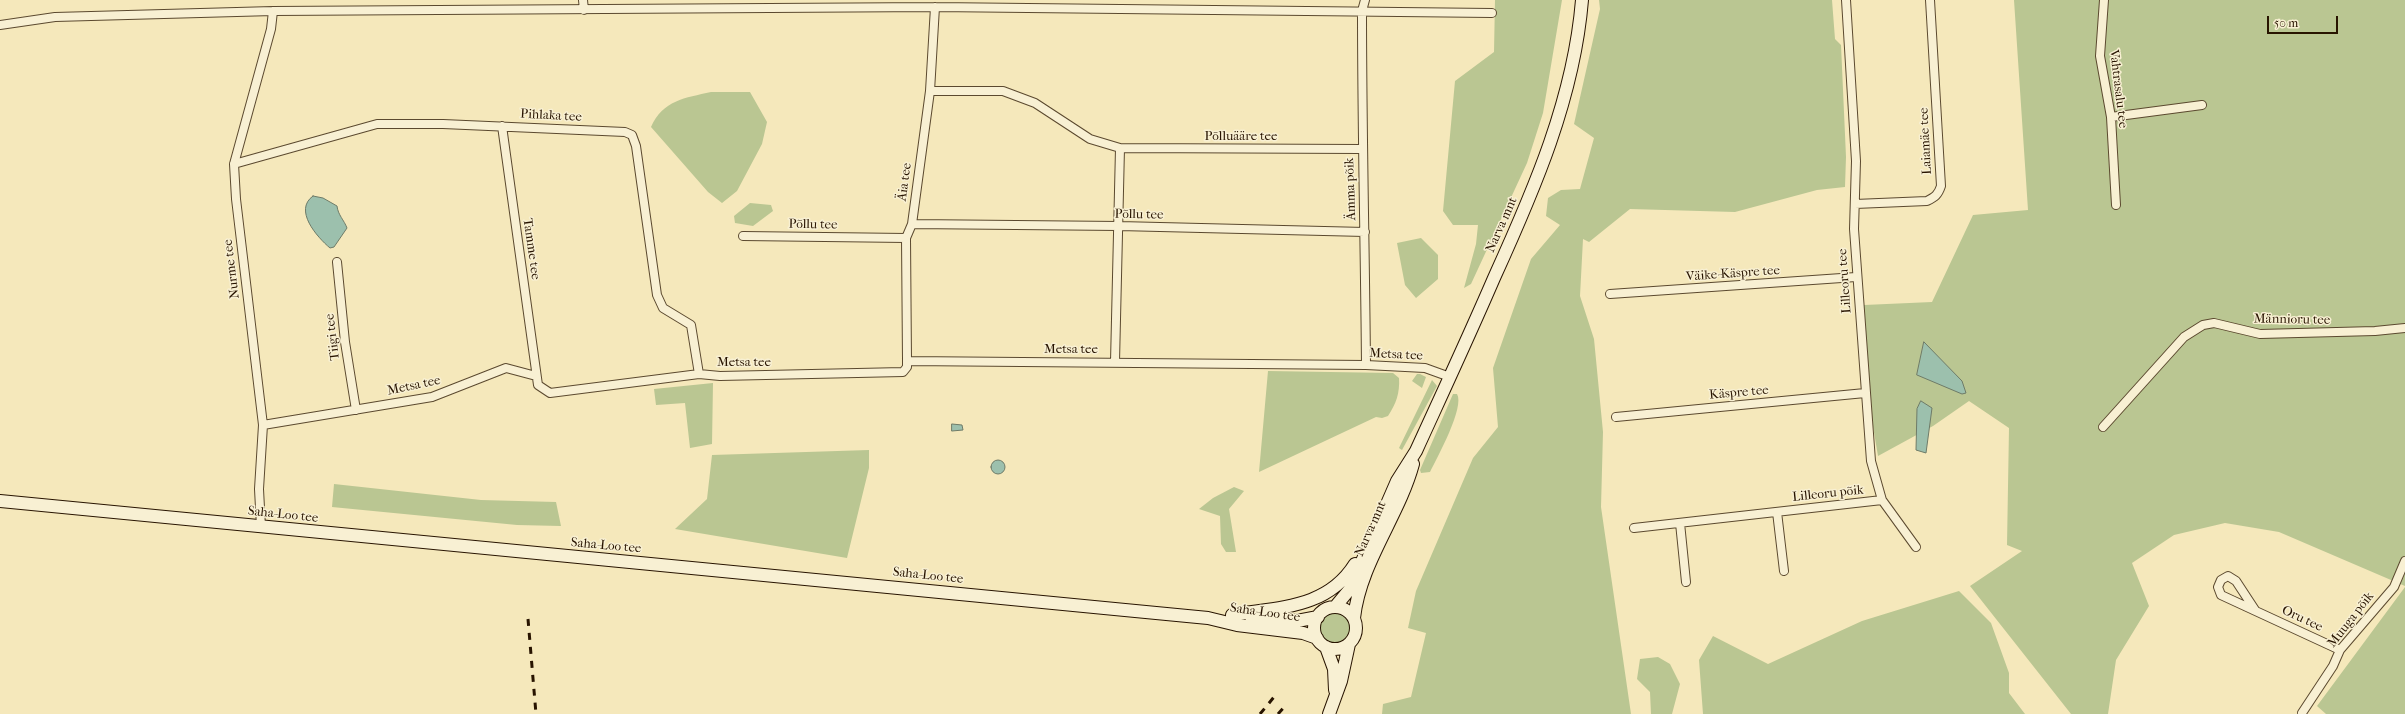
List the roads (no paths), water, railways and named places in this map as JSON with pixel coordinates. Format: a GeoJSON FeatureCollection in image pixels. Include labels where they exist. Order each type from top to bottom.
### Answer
{"type":"FeatureCollection","features":[{"type":"Feature","properties":{"kind":"main road","name":"Narva mnt"},"geometry":{"type":"LineString","coordinates":[[1318,617],[1327,609],[1335,607],[1350,589],[1397,481],[1416,451],[1527,205],[1556,126],[1572,62],[1582,0]]}},
{"type":"Feature","properties":{"kind":"main road","name":"Narva mnt"},"geometry":{"type":"LineString","coordinates":[[1329,714],[1341,681],[1349,644],[1356,634],[1354,618],[1359,594],[1381,539],[1407,487],[1416,451]]}},
{"type":"Feature","properties":{"kind":"main road","name":"Saha-Loo tee"},"geometry":{"type":"LineString","coordinates":[[0,501],[261,527],[791,576],[1208,618],[1237,625],[1303,633],[1317,638]]}},
{"type":"Feature","properties":{"kind":"main road"},"geometry":{"type":"LineString","coordinates":[[1232,615],[1294,606],[1326,594],[1349,574],[1368,536],[1381,518]]}},
{"type":"Feature","properties":{"kind":"main road"},"geometry":{"type":"LineString","coordinates":[[1335,607],[1345,610],[1354,618]]}},
{"type":"Feature","properties":{"kind":"main road","name":"Saha-Loo tee"},"geometry":{"type":"LineString","coordinates":[[1208,618],[1232,615],[1297,621],[1318,617]]}},
{"type":"Feature","properties":{"kind":"main road"},"geometry":{"type":"LineString","coordinates":[[1317,638],[1315,627],[1318,617]]}},
{"type":"Feature","properties":{"kind":"main road","name":"Narva mnt"},"geometry":{"type":"LineString","coordinates":[[1317,638],[1326,647],[1334,669],[1335,695]]}},
{"type":"Feature","properties":{"kind":"main road"},"geometry":{"type":"LineString","coordinates":[[1326,647],[1338,649],[1349,644]]}},
{"type":"Feature","properties":{"kind":"street"},"geometry":{"type":"LineString","coordinates":[[583,0],[584,10]]}},
{"type":"Feature","properties":{"kind":"street","name":"Ämma põik"},"geometry":{"type":"LineString","coordinates":[[1365,0],[1362,11],[1362,149],[1365,232],[1366,365]]}},
{"type":"Feature","properties":{"kind":"street","name":"Lilleoru tee"},"geometry":{"type":"LineString","coordinates":[[1846,0],[1856,162],[1854,229],[1856,277],[1871,461],[1882,500],[1916,547]]}},
{"type":"Feature","properties":{"kind":"street","name":"Laiamäe tee"},"geometry":{"type":"LineString","coordinates":[[1855,204],[1927,201],[1936,197],[1939,192],[1941,186],[1930,0]]}},
{"type":"Feature","properties":{"kind":"street","name":"Vahtrasalu tee"},"geometry":{"type":"LineString","coordinates":[[2104,0],[2100,56],[2112,117],[2116,205]]}},
{"type":"Feature","properties":{"kind":"street"},"geometry":{"type":"LineString","coordinates":[[0,26],[55,17],[274,11],[584,10],[939,4],[1109,4],[1492,13]]}},
{"type":"Feature","properties":{"kind":"street","name":"Äia tee"},"geometry":{"type":"LineString","coordinates":[[907,361],[906,238],[912,224],[930,91],[939,4]]}},
{"type":"Feature","properties":{"kind":"street","name":"Nurme tee"},"geometry":{"type":"LineString","coordinates":[[261,527],[259,489],[263,425],[237,206],[234,164],[271,29],[274,11]]}},
{"type":"Feature","properties":{"kind":"street","name":"Põlluääre tee"},"geometry":{"type":"LineString","coordinates":[[930,91],[1003,91],[1035,103],[1090,139],[1120,148],[1362,149]]}},
{"type":"Feature","properties":{"kind":"street"},"geometry":{"type":"LineString","coordinates":[[2112,117],[2202,105]]}},
{"type":"Feature","properties":{"kind":"street","name":"Pihlaka tee"},"geometry":{"type":"LineString","coordinates":[[234,164],[248,162],[377,124],[502,126],[625,132],[632,135],[636,146],[657,296],[663,308],[691,325],[697,356]]}},
{"type":"Feature","properties":{"kind":"street","name":"Tamme tee"},"geometry":{"type":"LineString","coordinates":[[502,126],[536,376]]}},
{"type":"Feature","properties":{"kind":"street"},"geometry":{"type":"LineString","coordinates":[[1115,362],[1120,148]]}},
{"type":"Feature","properties":{"kind":"street","name":"Põllu tee"},"geometry":{"type":"LineString","coordinates":[[912,224],[1119,226],[1365,232]]}},
{"type":"Feature","properties":{"kind":"street","name":"Põllu tee"},"geometry":{"type":"LineString","coordinates":[[743,236],[906,238]]}},
{"type":"Feature","properties":{"kind":"street","name":"Tiigi tee"},"geometry":{"type":"LineString","coordinates":[[337,262],[345,342],[356,410]]}},
{"type":"Feature","properties":{"kind":"street","name":"Väike-Käspre tee"},"geometry":{"type":"LineString","coordinates":[[1610,294],[1856,277]]}},
{"type":"Feature","properties":{"kind":"street","name":"Männioru tee"},"geometry":{"type":"LineString","coordinates":[[2104,427],[2184,338],[2203,325],[2214,323],[2260,334],[2375,332],[2405,328]]}},
{"type":"Feature","properties":{"kind":"street","name":"Metsa tee"},"geometry":{"type":"LineString","coordinates":[[697,356],[699,374]]}},
{"type":"Feature","properties":{"kind":"street","name":"Metsa tee"},"geometry":{"type":"LineString","coordinates":[[263,425],[432,397],[506,368],[536,376],[538,385],[550,393],[699,374],[720,376],[903,372],[907,367],[907,361],[1366,365],[1425,368],[1450,377]]}},
{"type":"Feature","properties":{"kind":"street","name":"Käspre tee"},"geometry":{"type":"LineString","coordinates":[[1616,416],[1865,393]]}},
{"type":"Feature","properties":{"kind":"street","name":"Lilleoru põik"},"geometry":{"type":"LineString","coordinates":[[1634,528],[1882,500]]}},
{"type":"Feature","properties":{"kind":"street","name":"Lilleoru põik"},"geometry":{"type":"LineString","coordinates":[[1777,512],[1784,571]]}},
{"type":"Feature","properties":{"kind":"street"},"geometry":{"type":"LineString","coordinates":[[1680,523],[1686,582]]}},
{"type":"Feature","properties":{"kind":"street","name":"Muuga põik"},"geometry":{"type":"LineString","coordinates":[[2302,713],[2333,666],[2340,650],[2394,587],[2405,561]]}},
{"type":"Feature","properties":{"kind":"street","name":"Oru tee"},"geometry":{"type":"LineString","coordinates":[[2255,610],[2236,581],[2228,576],[2221,580],[2218,587],[2221,595],[2340,650]]}},
{"type":"Feature","properties":{"kind":"railway"},"geometry":{"type":"LineString","coordinates":[[528,619],[536,714]]}},
{"type":"Feature","properties":{"kind":"railway"},"geometry":{"type":"LineString","coordinates":[[1260,714],[1274,697]]}},
{"type":"Feature","properties":{"kind":"railway"},"geometry":{"type":"LineString","coordinates":[[1278,714],[1286,705]]}}]}
